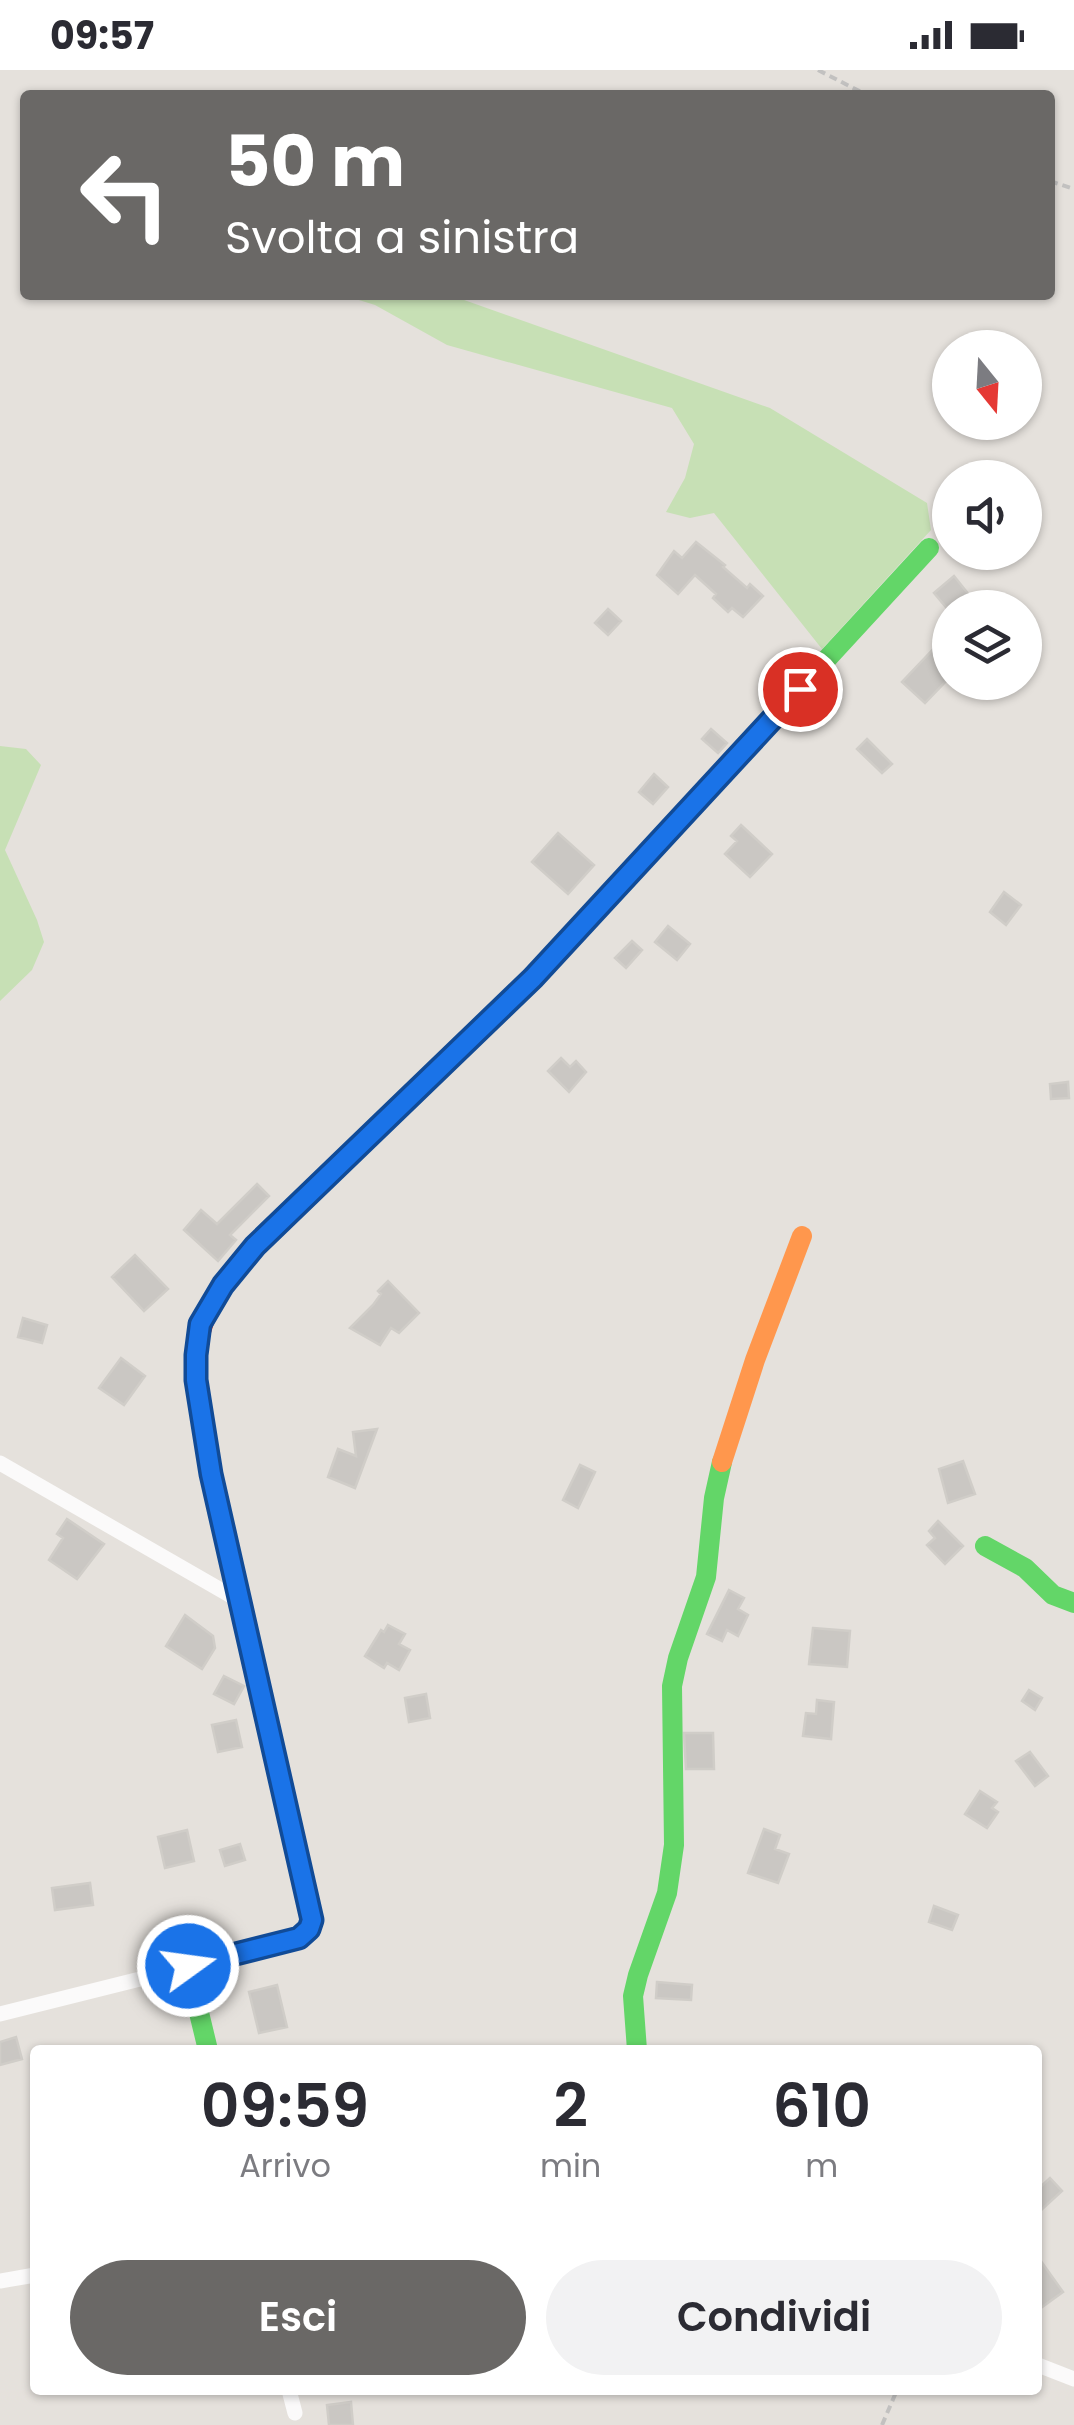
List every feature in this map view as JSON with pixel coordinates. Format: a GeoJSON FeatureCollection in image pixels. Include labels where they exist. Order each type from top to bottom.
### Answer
{"type":"FeatureCollection","features":[{"type":"Feature","properties":{"kind":"street"},"geometry":{"type":"LineString","coordinates":[[0,2014],[299,1938],[309,1929],[312,1920],[206,1452],[196,1368],[200,1324],[223,1285],[266,1235],[540,971],[929,548]]}},
{"type":"Feature","properties":{"kind":"street"},"geometry":{"type":"LineString","coordinates":[[636,2045],[632,1992],[667,1894],[674,1858],[673,1678],[706,1577],[713,1506],[724,1460],[757,1350],[802,1236]]}},
{"type":"Feature","properties":{"kind":"street"},"geometry":{"type":"LineString","coordinates":[[0,1464],[240,1601]]}},
{"type":"Feature","properties":{"kind":"street"},"geometry":{"type":"LineString","coordinates":[[985,1546],[1025,1568],[1053,1595],[1074,1602]]}},
{"type":"Feature","properties":{"kind":"street"},"geometry":{"type":"LineString","coordinates":[[188,1966],[207,2045]]}},
{"type":"Feature","properties":{"kind":"street"},"geometry":{"type":"LineString","coordinates":[[0,2281],[30,2275]]}},
{"type":"Feature","properties":{"kind":"street"},"geometry":{"type":"LineString","coordinates":[[1042,2366],[1074,2379]]}},
{"type":"Feature","properties":{"kind":"street"},"geometry":{"type":"LineString","coordinates":[[290,2395],[295,2414]]}},
{"type":"Feature","properties":{"kind":"path"},"geometry":{"type":"LineString","coordinates":[[818,70],[857,90]]}},
{"type":"Feature","properties":{"kind":"path"},"geometry":{"type":"LineString","coordinates":[[882,2425],[896,2395]]}},
{"type":"Feature","properties":{"kind":"green space"},"geometry":{"type":"Polygon","coordinates":[[[359,300],[464,300],[770,408],[927,503],[931,530],[822,649],[714,513],[690,518],[666,512],[685,478],[694,444],[672,408],[447,345],[359,300]]]}},
{"type":"Feature","properties":{"kind":"green space"},"geometry":{"type":"Polygon","coordinates":[[[0,746],[26,749],[41,765],[5,850],[44,942],[32,970],[0,1001],[0,746]]]}},
{"type":"Feature","properties":{"kind":"building"},"geometry":{"type":"Polygon","coordinates":[[[696,542],[747,588],[750,584],[763,596],[743,617],[732,608],[728,612],[713,598],[716,594],[695,575],[678,594],[657,575],[674,551],[682,558],[696,542]]]}},
{"type":"Feature","properties":{"kind":"building"},"geometry":{"type":"Polygon","coordinates":[[[954,576],[965,590],[938,590],[954,576]]]}},
{"type":"Feature","properties":{"kind":"building"},"geometry":{"type":"Polygon","coordinates":[[[608,609],[621,621],[608,635],[595,623],[608,609]]]}},
{"type":"Feature","properties":{"kind":"building"},"geometry":{"type":"Polygon","coordinates":[[[932,650],[932,696],[925,703],[902,682],[932,650]]]}},
{"type":"Feature","properties":{"kind":"building"},"geometry":{"type":"Polygon","coordinates":[[[711,729],[727,743],[718,753],[702,739],[711,729]]]}},
{"type":"Feature","properties":{"kind":"building"},"geometry":{"type":"Polygon","coordinates":[[[867,739],[892,764],[882,773],[857,749],[867,739]]]}},
{"type":"Feature","properties":{"kind":"building"},"geometry":{"type":"Polygon","coordinates":[[[654,774],[668,787],[653,804],[639,792],[654,774]]]}},
{"type":"Feature","properties":{"kind":"building"},"geometry":{"type":"Polygon","coordinates":[[[741,825],[772,854],[750,877],[725,854],[737,841],[731,836],[741,825]]]}},
{"type":"Feature","properties":{"kind":"building"},"geometry":{"type":"Polygon","coordinates":[[[558,833],[594,865],[568,894],[532,862],[558,833]]]}},
{"type":"Feature","properties":{"kind":"building"},"geometry":{"type":"Polygon","coordinates":[[[1004,892],[1021,905],[1006,925],[990,912],[1004,892]]]}},
{"type":"Feature","properties":{"kind":"building"},"geometry":{"type":"Polygon","coordinates":[[[668,926],[690,944],[677,960],[655,942],[668,926]]]}},
{"type":"Feature","properties":{"kind":"building"},"geometry":{"type":"Polygon","coordinates":[[[632,941],[642,950],[626,968],[615,958],[632,941]]]}},
{"type":"Feature","properties":{"kind":"building"},"geometry":{"type":"Polygon","coordinates":[[[561,1058],[570,1067],[576,1061],[586,1072],[569,1092],[548,1071],[561,1058]]]}},
{"type":"Feature","properties":{"kind":"building"},"geometry":{"type":"Polygon","coordinates":[[[1068,1082],[1069,1098],[1051,1099],[1050,1084],[1068,1082]]]}},
{"type":"Feature","properties":{"kind":"building"},"geometry":{"type":"Polygon","coordinates":[[[257,1184],[269,1196],[230,1235],[236,1240],[218,1261],[184,1230],[201,1210],[217,1224],[257,1184]]]}},
{"type":"Feature","properties":{"kind":"building"},"geometry":{"type":"Polygon","coordinates":[[[135,1255],[168,1289],[144,1311],[112,1277],[135,1255]]]}},
{"type":"Feature","properties":{"kind":"building"},"geometry":{"type":"Polygon","coordinates":[[[388,1281],[419,1313],[399,1333],[391,1328],[380,1345],[350,1328],[373,1305],[381,1294],[378,1291],[388,1281]]]}},
{"type":"Feature","properties":{"kind":"building"},"geometry":{"type":"Polygon","coordinates":[[[23,1318],[47,1325],[42,1343],[18,1337],[23,1318]]]}},
{"type":"Feature","properties":{"kind":"building"},"geometry":{"type":"Polygon","coordinates":[[[121,1358],[145,1376],[124,1405],[99,1388],[121,1358]]]}},
{"type":"Feature","properties":{"kind":"building"},"geometry":{"type":"Polygon","coordinates":[[[377,1429],[355,1488],[328,1477],[338,1449],[356,1456],[353,1432],[377,1429]]]}},
{"type":"Feature","properties":{"kind":"building"},"geometry":{"type":"Polygon","coordinates":[[[963,1461],[975,1494],[948,1503],[939,1469],[963,1461]]]}},
{"type":"Feature","properties":{"kind":"building"},"geometry":{"type":"Polygon","coordinates":[[[580,1465],[595,1472],[578,1508],[563,1500],[580,1465]]]}},
{"type":"Feature","properties":{"kind":"building"},"geometry":{"type":"Polygon","coordinates":[[[67,1519],[104,1544],[77,1579],[49,1560],[63,1538],[57,1534],[67,1519]]]}},
{"type":"Feature","properties":{"kind":"building"},"geometry":{"type":"Polygon","coordinates":[[[938,1521],[963,1546],[945,1564],[927,1545],[935,1538],[929,1531],[938,1521]]]}},
{"type":"Feature","properties":{"kind":"building"},"geometry":{"type":"Polygon","coordinates":[[[729,1590],[744,1598],[738,1609],[748,1615],[738,1636],[727,1630],[722,1641],[707,1634],[729,1590]]]}},
{"type":"Feature","properties":{"kind":"building"},"geometry":{"type":"Polygon","coordinates":[[[185,1615],[213,1636],[215,1648],[202,1669],[166,1646],[185,1615]]]}},
{"type":"Feature","properties":{"kind":"building"},"geometry":{"type":"Polygon","coordinates":[[[388,1625],[405,1634],[399,1644],[410,1650],[399,1670],[387,1663],[384,1668],[365,1656],[388,1625]]]}},
{"type":"Feature","properties":{"kind":"building"},"geometry":{"type":"Polygon","coordinates":[[[813,1628],[850,1631],[847,1667],[809,1664],[813,1628]]]}},
{"type":"Feature","properties":{"kind":"building"},"geometry":{"type":"Polygon","coordinates":[[[224,1676],[244,1686],[234,1704],[214,1694],[224,1676]]]}},
{"type":"Feature","properties":{"kind":"building"},"geometry":{"type":"Polygon","coordinates":[[[1029,1690],[1042,1698],[1035,1710],[1022,1701],[1029,1690]]]}},
{"type":"Feature","properties":{"kind":"building"},"geometry":{"type":"Polygon","coordinates":[[[426,1694],[430,1718],[409,1722],[405,1698],[426,1694]]]}},
{"type":"Feature","properties":{"kind":"building"},"geometry":{"type":"Polygon","coordinates":[[[817,1700],[834,1702],[831,1739],[803,1736],[806,1713],[816,1714],[817,1700]]]}},
{"type":"Feature","properties":{"kind":"building"},"geometry":{"type":"Polygon","coordinates":[[[236,1720],[242,1747],[218,1752],[212,1725],[236,1720]]]}},
{"type":"Feature","properties":{"kind":"building"},"geometry":{"type":"Polygon","coordinates":[[[684,1733],[713,1733],[714,1769],[686,1769],[684,1733]]]}},
{"type":"Feature","properties":{"kind":"building"},"geometry":{"type":"Polygon","coordinates":[[[1030,1752],[1048,1776],[1035,1786],[1016,1761],[1030,1752]]]}},
{"type":"Feature","properties":{"kind":"building"},"geometry":{"type":"Polygon","coordinates":[[[980,1791],[997,1802],[992,1808],[998,1812],[987,1828],[965,1814],[980,1791]]]}},
{"type":"Feature","properties":{"kind":"building"},"geometry":{"type":"Polygon","coordinates":[[[764,1829],[780,1835],[775,1849],[789,1854],[778,1883],[748,1873],[764,1829]]]}},
{"type":"Feature","properties":{"kind":"building"},"geometry":{"type":"Polygon","coordinates":[[[187,1830],[194,1861],[165,1868],[158,1837],[187,1830]]]}},
{"type":"Feature","properties":{"kind":"building"},"geometry":{"type":"Polygon","coordinates":[[[240,1844],[245,1860],[225,1866],[220,1850],[240,1844]]]}},
{"type":"Feature","properties":{"kind":"building"},"geometry":{"type":"Polygon","coordinates":[[[90,1883],[93,1905],[55,1910],[52,1888],[90,1883]]]}},
{"type":"Feature","properties":{"kind":"building"},"geometry":{"type":"Polygon","coordinates":[[[934,1906],[958,1915],[952,1930],[929,1922],[934,1906]]]}},
{"type":"Feature","properties":{"kind":"building"},"geometry":{"type":"Polygon","coordinates":[[[657,1982],[692,1985],[691,2000],[656,1998],[657,1982]]]}},
{"type":"Feature","properties":{"kind":"building"},"geometry":{"type":"Polygon","coordinates":[[[277,1985],[287,2027],[259,2033],[249,1992],[277,1985]]]}},
{"type":"Feature","properties":{"kind":"building"},"geometry":{"type":"Polygon","coordinates":[[[16,2037],[22,2059],[0,2065],[0,2042],[16,2037]]]}},
{"type":"Feature","properties":{"kind":"building"},"geometry":{"type":"Polygon","coordinates":[[[1050,2178],[1062,2191],[1042,2209],[1042,2185],[1050,2178]]]}},
{"type":"Feature","properties":{"kind":"building"},"geometry":{"type":"Polygon","coordinates":[[[1042,2263],[1063,2292],[1042,2307],[1042,2263]]]}},
{"type":"Feature","properties":{"kind":"building"},"geometry":{"type":"Polygon","coordinates":[[[351,2402],[353,2425],[329,2425],[327,2405],[351,2402]]]}},
{"type":"Feature","properties":{"kind":"traffic: fast"},"geometry":{"type":"LineString","coordinates":[[755,737],[929,548]]}},
{"type":"Feature","properties":{"kind":"traffic: fast"},"geometry":{"type":"LineString","coordinates":[[196,1373],[211,1474],[312,1920],[305,1934],[294,1940],[188,1967],[207,2045]]}},
{"type":"Feature","properties":{"kind":"traffic: fast"},"geometry":{"type":"LineString","coordinates":[[637,2045],[633,1996],[667,1893],[674,1845],[672,1686],[706,1577],[722,1462]]}},
{"type":"Feature","properties":{"kind":"traffic: fast"},"geometry":{"type":"LineString","coordinates":[[985,1546],[1025,1568],[1053,1595],[1074,1603]]}},
{"type":"Feature","properties":{"kind":"traffic: slow"},"geometry":{"type":"LineString","coordinates":[[722,1462],[802,1236]]}},
{"type":"Feature","properties":{"kind":"traffic: jam"},"geometry":{"type":"LineString","coordinates":[[196,1373],[206,1318],[234,1269],[533,979],[755,737]]}},
{"type":"Feature","properties":{"kind":"route"},"geometry":{"type":"LineString","coordinates":[[188,1966],[299,1938],[312,1920],[204,1438],[196,1368],[204,1315],[255,1246],[533,978],[800,689]]}}]}
